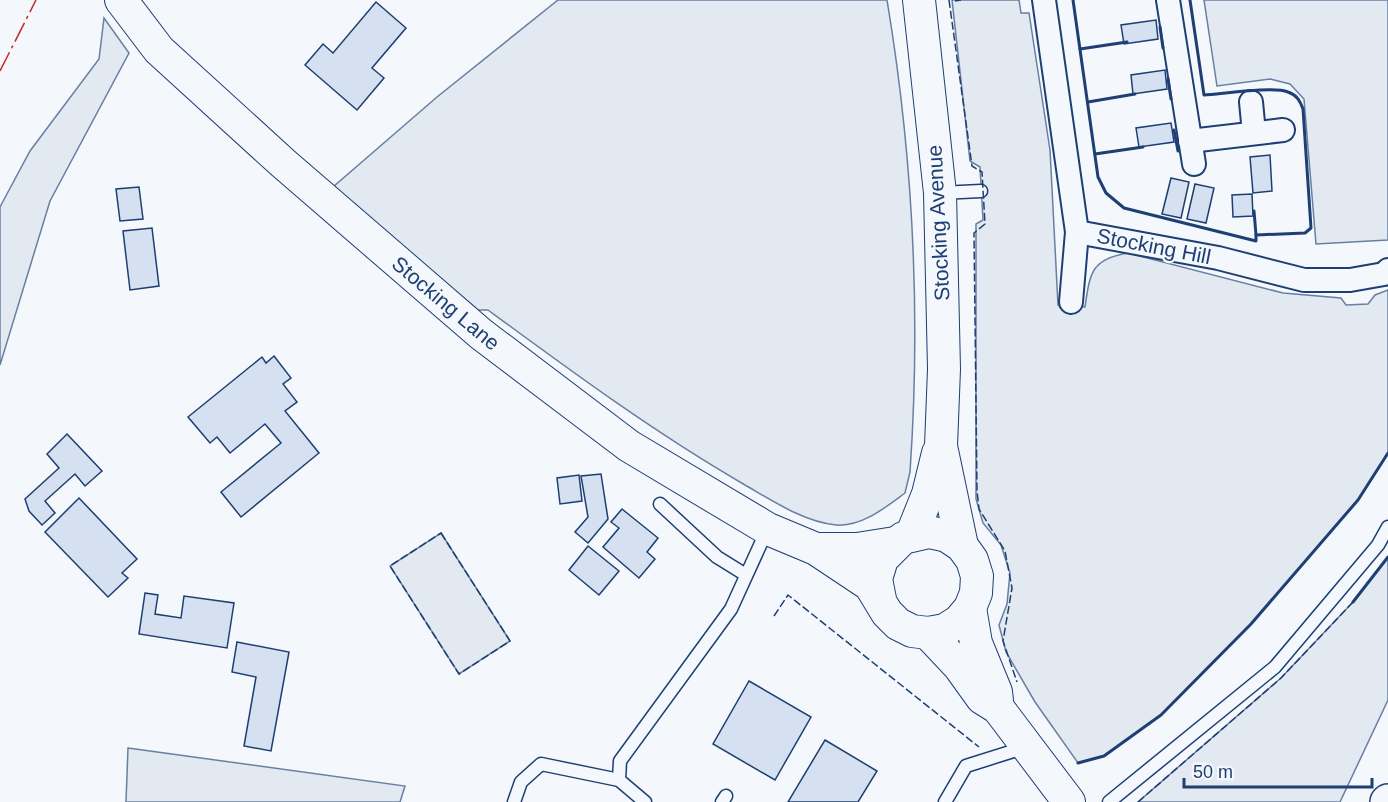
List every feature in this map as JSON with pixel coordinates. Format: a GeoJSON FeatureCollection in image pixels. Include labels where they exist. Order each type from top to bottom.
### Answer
{"type":"FeatureCollection","features":[{"type":"Feature","properties":{"kind":"main road","name":"Stocking Lane"},"geometry":{"type":"LineString","coordinates":[[121,0],[159,51],[481,334],[629,446],[768,529],[816,549],[870,585],[887,613],[898,624],[912,631],[928,633]]}},
{"type":"Feature","properties":{"kind":"main road","name":"Stocking Avenue"},"geometry":{"type":"LineString","coordinates":[[919,0],[940,193],[944,369],[941,446],[962,546]]}},
{"type":"Feature","properties":{"kind":"main road","name":"Stocking Avenue"},"geometry":{"type":"LineString","coordinates":[[903,538],[928,494],[934,460],[941,446]]}},
{"type":"Feature","properties":{"kind":"main road","name":"Stocking Lane"},"geometry":{"type":"LineString","coordinates":[[816,549],[865,548],[929,532],[947,536],[962,546]]}},
{"type":"Feature","properties":{"kind":"main road"},"geometry":{"type":"LineString","coordinates":[[879,599],[876,579],[882,559],[903,538]]}},
{"type":"Feature","properties":{"kind":"main road"},"geometry":{"type":"LineString","coordinates":[[928,633],[945,630],[959,621],[970,609],[976,593],[977,576],[972,560],[962,546]]}},
{"type":"Feature","properties":{"kind":"main road"},"geometry":{"type":"LineString","coordinates":[[970,609],[976,643],[996,692],[998,708]]}},
{"type":"Feature","properties":{"kind":"main road"},"geometry":{"type":"LineString","coordinates":[[928,633],[959,666],[982,698],[998,708],[1068,802]]}},
{"type":"Feature","properties":{"kind":"street","name":"Stocking Hill"},"geometry":{"type":"LineString","coordinates":[[1044,0],[1077,232],[1218,258],[1304,280],[1358,289],[1388,270]]}},
{"type":"Feature","properties":{"kind":"street"},"geometry":{"type":"LineString","coordinates":[[1168,0],[1194,164]]}},
{"type":"Feature","properties":{"kind":"street"},"geometry":{"type":"LineString","coordinates":[[1251,102],[1254,133]]}},
{"type":"Feature","properties":{"kind":"street"},"geometry":{"type":"LineString","coordinates":[[1190,141],[1283,130]]}},
{"type":"Feature","properties":{"kind":"street"},"geometry":{"type":"LineString","coordinates":[[1071,302],[1077,232]]}},
{"type":"Feature","properties":{"kind":"lane"},"geometry":{"type":"LineString","coordinates":[[940,193],[981,191]]}},
{"type":"Feature","properties":{"kind":"lane"},"geometry":{"type":"LineString","coordinates":[[660,504],[717,557],[747,574]]}},
{"type":"Feature","properties":{"kind":"lane"},"geometry":{"type":"LineString","coordinates":[[1110,802],[1275,667],[1378,545],[1388,528]]}},
{"type":"Feature","properties":{"kind":"lane"},"geometry":{"type":"LineString","coordinates":[[619,780],[620,761],[731,609],[768,529]]}},
{"type":"Feature","properties":{"kind":"lane"},"geometry":{"type":"LineString","coordinates":[[945,802],[966,766],[1028,747]]}},
{"type":"Feature","properties":{"kind":"lane"},"geometry":{"type":"LineString","coordinates":[[514,802],[520,782],[541,764],[619,780],[645,802]]}},
{"type":"Feature","properties":{"kind":"shaded area"},"geometry":{"type":"Polygon","coordinates":[[[558,0],[887,0],[909,176],[915,354],[910,472],[905,493],[882,510],[855,523],[836,525],[824,523],[788,510],[745,485],[646,423],[488,310],[478,310],[333,187],[437,97],[558,0]]]}},
{"type":"Feature","properties":{"kind":"shaded area"},"geometry":{"type":"Polygon","coordinates":[[[952,0],[1019,0],[1021,13],[1029,13],[1050,150],[1058,305],[1085,307],[1094,270],[1106,259],[1128,253],[1283,293],[1341,298],[1346,305],[1368,304],[1375,295],[1388,290],[1388,453],[1358,500],[1251,624],[1161,715],[1104,756],[1078,763],[1035,702],[1006,652],[999,625],[1007,604],[1010,573],[1001,545],[983,523],[976,499],[976,224],[983,220],[980,167],[970,161],[952,0]]]}},
{"type":"Feature","properties":{"kind":"shaded area"},"geometry":{"type":"Polygon","coordinates":[[[1204,0],[1388,0],[1388,240],[1316,244],[1304,99],[1290,84],[1270,79],[1217,86],[1204,0]]]}},
{"type":"Feature","properties":{"kind":"shaded area"},"geometry":{"type":"Polygon","coordinates":[[[104,18],[129,53],[50,201],[0,365],[0,207],[30,151],[99,59],[104,18]]]}},
{"type":"Feature","properties":{"kind":"shaded area"},"geometry":{"type":"Polygon","coordinates":[[[441,533],[510,641],[459,674],[390,566],[441,533]]]}},
{"type":"Feature","properties":{"kind":"shaded area"},"geometry":{"type":"Polygon","coordinates":[[[1388,557],[1388,700],[1340,802],[1138,802],[1281,678],[1353,602],[1388,557]]]}},
{"type":"Feature","properties":{"kind":"shaded area"},"geometry":{"type":"Polygon","coordinates":[[[128,748],[405,786],[400,802],[126,802],[128,748]]]}},
{"type":"Feature","properties":{"kind":"building"},"geometry":{"type":"Polygon","coordinates":[[[376,2],[406,28],[372,68],[384,78],[357,110],[305,65],[323,44],[333,53],[376,2]]]}},
{"type":"Feature","properties":{"kind":"building"},"geometry":{"type":"Polygon","coordinates":[[[1156,20],[1158,39],[1124,44],[1121,25],[1156,20]]]}},
{"type":"Feature","properties":{"kind":"building"},"geometry":{"type":"Polygon","coordinates":[[[1165,70],[1167,89],[1133,94],[1131,75],[1165,70]]]}},
{"type":"Feature","properties":{"kind":"building"},"geometry":{"type":"Polygon","coordinates":[[[1171,123],[1174,142],[1139,147],[1136,128],[1171,123]]]}},
{"type":"Feature","properties":{"kind":"building"},"geometry":{"type":"Polygon","coordinates":[[[1270,155],[1272,191],[1253,193],[1250,157],[1270,155]]]}},
{"type":"Feature","properties":{"kind":"building"},"geometry":{"type":"Polygon","coordinates":[[[1171,178],[1189,182],[1181,218],[1162,214],[1171,178]]]}},
{"type":"Feature","properties":{"kind":"building"},"geometry":{"type":"Polygon","coordinates":[[[1195,184],[1214,188],[1206,223],[1187,219],[1195,184]]]}},
{"type":"Feature","properties":{"kind":"building"},"geometry":{"type":"Polygon","coordinates":[[[139,187],[143,219],[120,221],[116,189],[139,187]]]}},
{"type":"Feature","properties":{"kind":"building"},"geometry":{"type":"Polygon","coordinates":[[[1252,194],[1253,216],[1233,217],[1232,195],[1252,194]]]}},
{"type":"Feature","properties":{"kind":"building"},"geometry":{"type":"Polygon","coordinates":[[[152,228],[159,286],[130,290],[123,231],[152,228]]]}},
{"type":"Feature","properties":{"kind":"building"},"geometry":{"type":"Polygon","coordinates":[[[274,356],[291,378],[283,384],[297,402],[285,411],[319,453],[241,517],[221,492],[281,443],[265,424],[230,453],[217,437],[210,443],[188,417],[262,357],[266,363],[274,356]]]}},
{"type":"Feature","properties":{"kind":"building"},"geometry":{"type":"Polygon","coordinates":[[[67,434],[102,471],[85,486],[75,474],[45,501],[55,513],[42,525],[29,511],[25,499],[59,468],[47,454],[67,434]]]}},
{"type":"Feature","properties":{"kind":"building"},"geometry":{"type":"Polygon","coordinates":[[[601,474],[608,519],[588,543],[575,532],[588,517],[581,476],[601,474]]]}},
{"type":"Feature","properties":{"kind":"building"},"geometry":{"type":"Polygon","coordinates":[[[579,475],[582,501],[560,504],[557,478],[579,475]]]}},
{"type":"Feature","properties":{"kind":"building"},"geometry":{"type":"Polygon","coordinates":[[[79,498],[137,559],[122,573],[128,578],[108,597],[45,532],[79,498]]]}},
{"type":"Feature","properties":{"kind":"building"},"geometry":{"type":"Polygon","coordinates":[[[622,509],[658,538],[647,552],[655,559],[639,578],[603,547],[619,528],[611,522],[622,509]]]}},
{"type":"Feature","properties":{"kind":"building"},"geometry":{"type":"Polygon","coordinates":[[[588,546],[619,571],[599,595],[569,570],[588,546]]]}},
{"type":"Feature","properties":{"kind":"building"},"geometry":{"type":"Polygon","coordinates":[[[145,593],[158,595],[155,614],[181,618],[184,596],[234,603],[227,648],[139,634],[145,593]]]}},
{"type":"Feature","properties":{"kind":"building"},"geometry":{"type":"Polygon","coordinates":[[[237,642],[289,652],[271,751],[244,746],[256,677],[232,672],[237,642]]]}},
{"type":"Feature","properties":{"kind":"building"},"geometry":{"type":"Polygon","coordinates":[[[749,681],[811,717],[775,780],[713,744],[749,681]]]}},
{"type":"Feature","properties":{"kind":"building"},"geometry":{"type":"Polygon","coordinates":[[[825,740],[877,771],[858,802],[788,802],[825,740]]]}},
{"type":"Feature","properties":{"kind":"fence"},"geometry":{"type":"LineString","coordinates":[[949,0],[972,166],[982,172],[985,224],[974,233],[977,491],[979,509],[1005,551],[1012,588],[1003,641],[1017,682]]}},
{"type":"Feature","properties":{"kind":"fence"},"geometry":{"type":"LineString","coordinates":[[955,1],[961,0]]}},
{"type":"Feature","properties":{"kind":"fence"},"geometry":{"type":"LineString","coordinates":[[441,533],[510,641],[459,674],[390,566],[441,533]]}},
{"type":"Feature","properties":{"kind":"fence"},"geometry":{"type":"LineString","coordinates":[[774,616],[788,595],[979,747]]}},
{"type":"Feature","properties":{"kind":"fence"},"geometry":{"type":"LineString","coordinates":[[1138,802],[1281,678],[1353,602]]}},
{"type":"Feature","properties":{"kind":"wall"},"geometry":{"type":"LineString","coordinates":[[1073,0],[1098,177],[1106,193],[1124,208],[1256,241],[1256,235],[1305,233],[1311,228],[1301,103],[1294,95],[1281,90],[1204,95],[1190,0]]}},
{"type":"Feature","properties":{"kind":"wall"},"geometry":{"type":"LineString","coordinates":[[1160,27],[1163,48]]}},
{"type":"Feature","properties":{"kind":"wall"},"geometry":{"type":"LineString","coordinates":[[1080,49],[1127,42]]}},
{"type":"Feature","properties":{"kind":"wall"},"geometry":{"type":"LineString","coordinates":[[1168,79],[1171,99]]}},
{"type":"Feature","properties":{"kind":"wall"},"geometry":{"type":"LineString","coordinates":[[1088,102],[1135,94]]}},
{"type":"Feature","properties":{"kind":"wall"},"geometry":{"type":"LineString","coordinates":[[1174,130],[1178,151]]}},
{"type":"Feature","properties":{"kind":"wall"},"geometry":{"type":"LineString","coordinates":[[1095,154],[1143,147]]}},
{"type":"Feature","properties":{"kind":"wall"},"geometry":{"type":"LineString","coordinates":[[1254,211],[1256,235]]}},
{"type":"Feature","properties":{"kind":"wall"},"geometry":{"type":"LineString","coordinates":[[1078,763],[1104,756],[1161,715],[1251,624],[1358,500],[1388,453]]}},
{"type":"Feature","properties":{"kind":"wall"},"geometry":{"type":"LineString","coordinates":[[1353,602],[1388,557]]}},
{"type":"Feature","properties":{"kind":"power"},"geometry":{"type":"LineString","coordinates":[[0,71],[36,0]]}}]}
